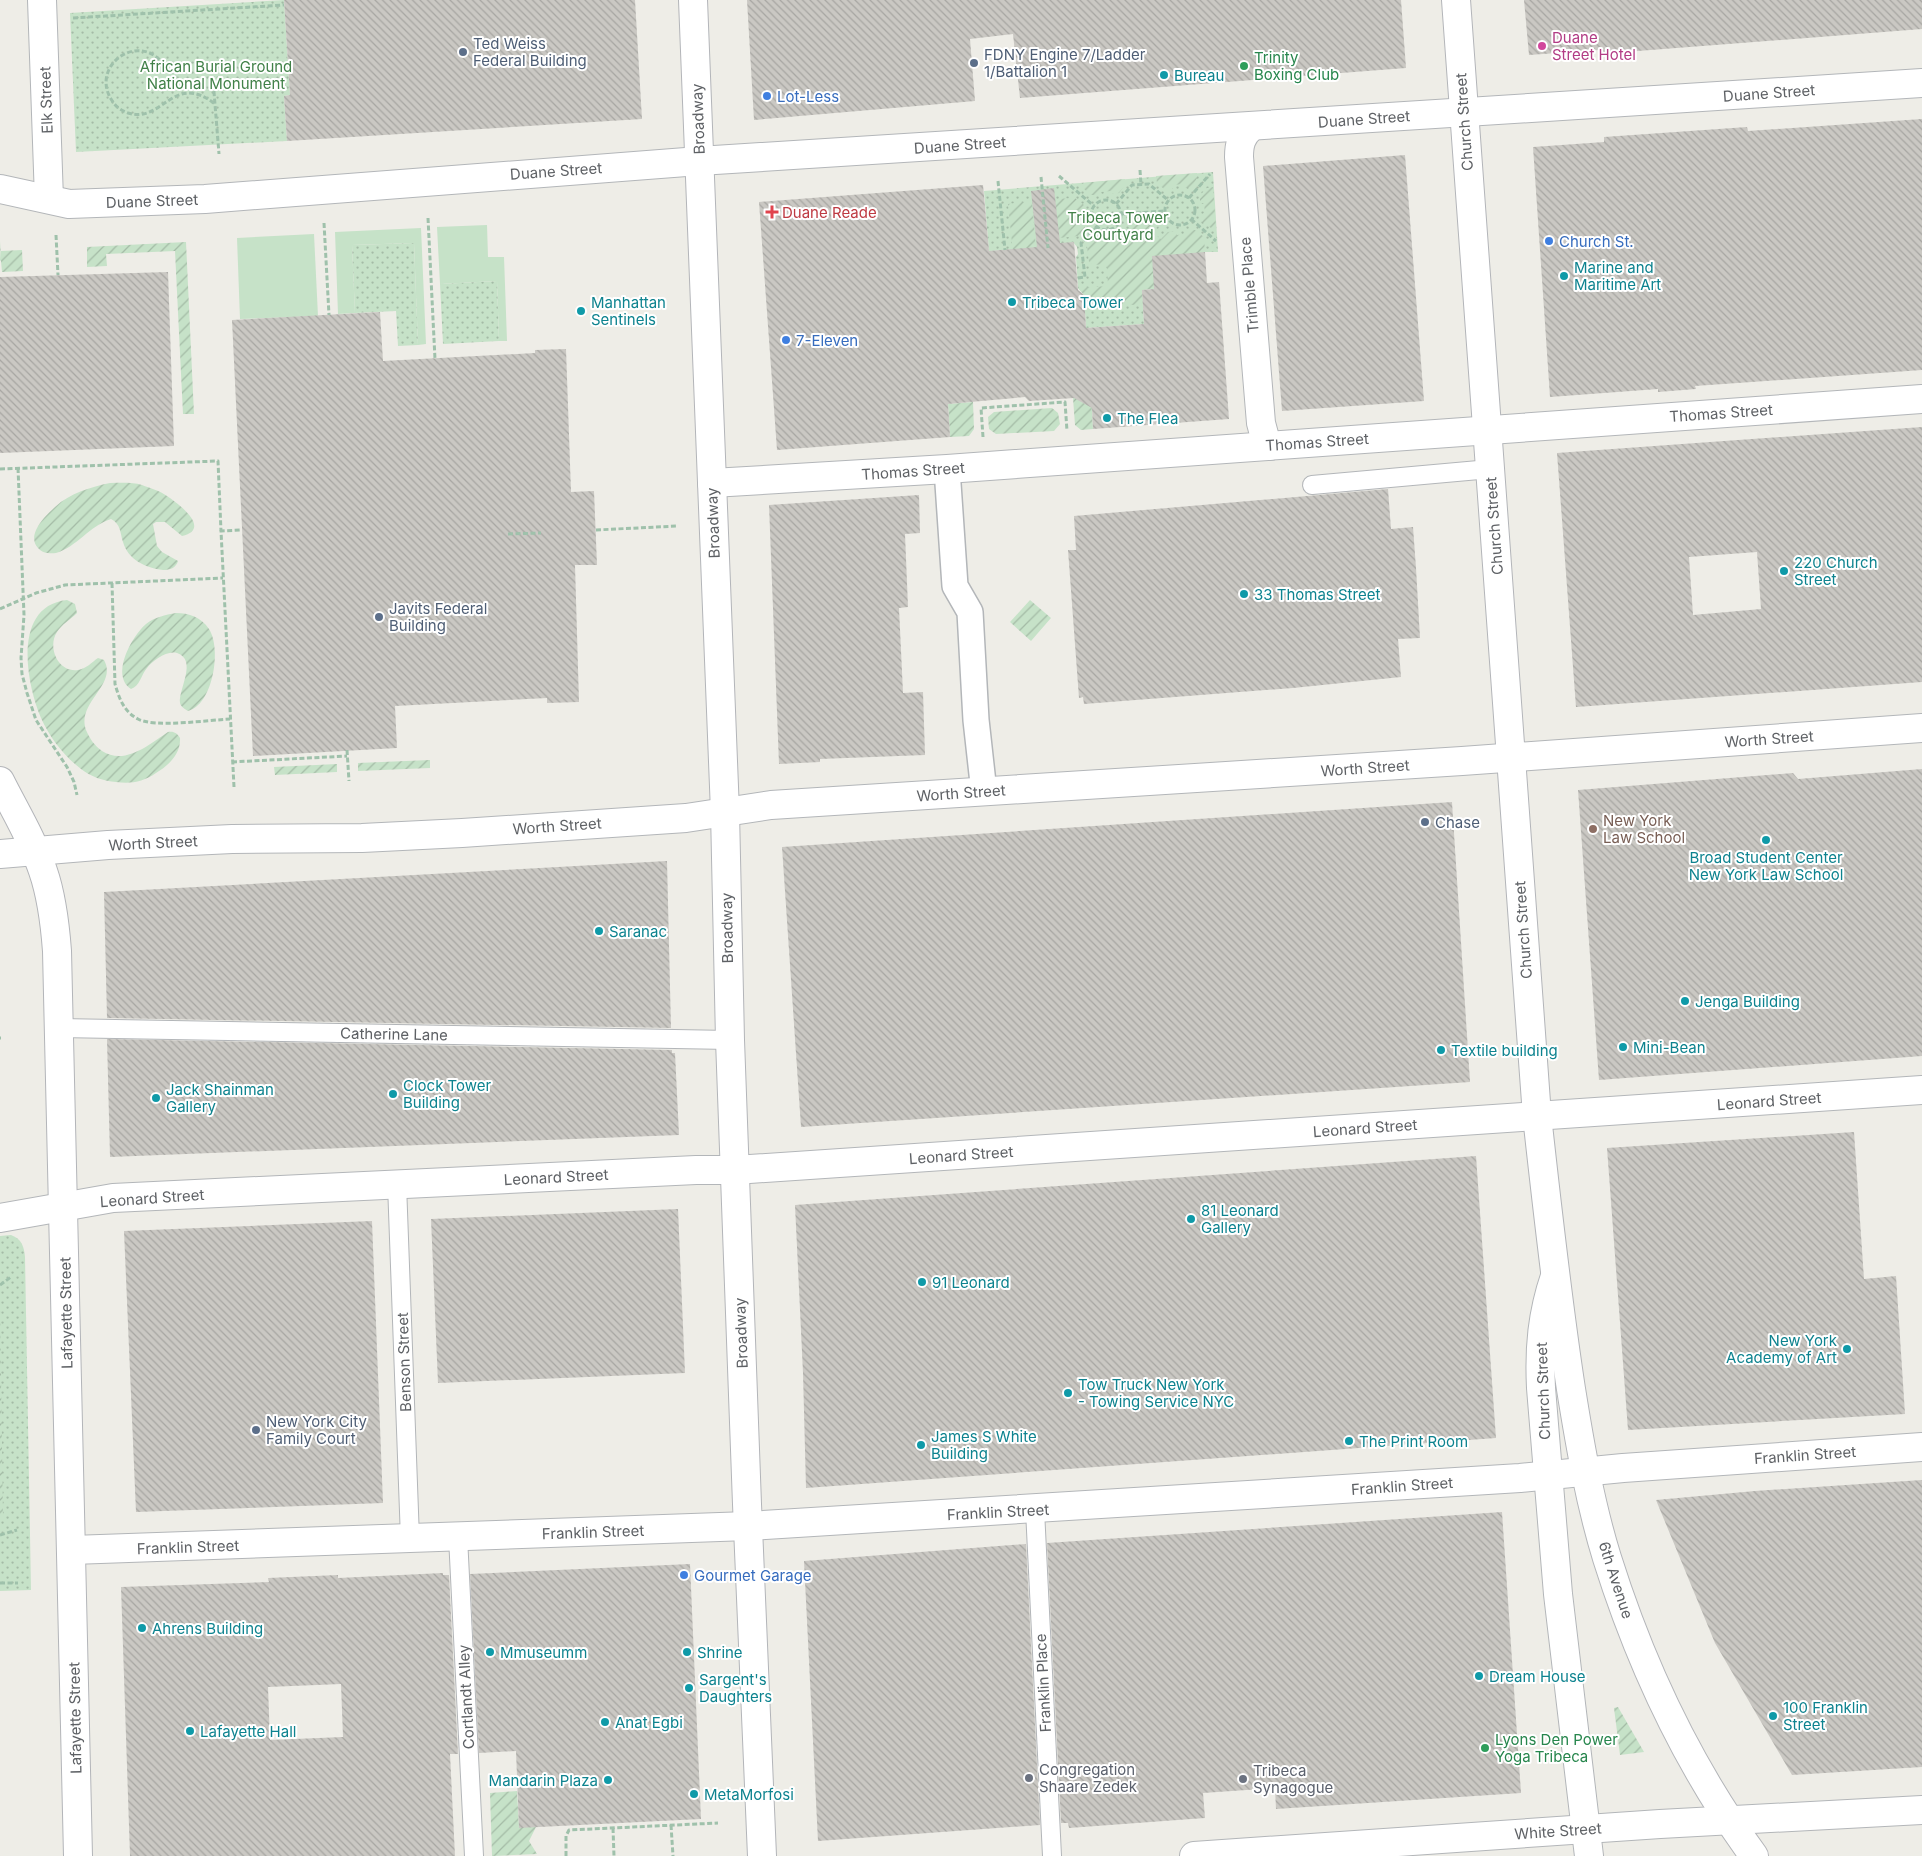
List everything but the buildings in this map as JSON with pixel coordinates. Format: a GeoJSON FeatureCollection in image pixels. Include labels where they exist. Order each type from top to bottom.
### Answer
{"type":"FeatureCollection","features":[{"type":"Feature","properties":{"kind":"street","name":"Elk Street"},"geometry":{"type":"LineString","coordinates":[[42,0],[49,200]]}},
{"type":"Feature","properties":{"kind":"street","name":"Broadway"},"geometry":{"type":"LineString","coordinates":[[693,0],[725,812],[730,1040],[762,1856]]}},
{"type":"Feature","properties":{"kind":"street","name":"Church Street"},"geometry":{"type":"LineString","coordinates":[[1456,0],[1537,1116],[1555,1276],[1543,1317],[1540,1362],[1548,1476],[1558,1594],[1589,1856]]}},
{"type":"Feature","properties":{"kind":"street","name":"Duane Street"},"geometry":{"type":"LineString","coordinates":[[0,189],[69,204],[205,198],[699,161],[1922,83]]}},
{"type":"Feature","properties":{"kind":"street","name":"Trimble Place"},"geometry":{"type":"LineString","coordinates":[[1251,127],[1244,133],[1239,158],[1261,423],[1265,438],[1270,446]]}},
{"type":"Feature","properties":{"kind":"street","name":"Thomas Street"},"geometry":{"type":"LineString","coordinates":[[712,483],[947,469],[1922,399]]}},
{"type":"Feature","properties":{"kind":"street"},"geometry":{"type":"LineString","coordinates":[[947,469],[955,586],[970,612],[976,720],[984,792]]}},
{"type":"Feature","properties":{"kind":"street","name":"Worth Street"},"geometry":{"type":"LineString","coordinates":[[0,854],[108,845],[232,839],[401,836],[686,818],[771,805],[1510,758],[1922,728]]}},
{"type":"Feature","properties":{"kind":"street","name":"Lafayette Street"},"geometry":{"type":"LineString","coordinates":[[0,781],[35,851],[49,892],[56,935],[64,1207],[78,1856]]}},
{"type":"Feature","properties":{"kind":"street","name":"Leonard Street"},"geometry":{"type":"LineString","coordinates":[[0,1218],[113,1198],[696,1170],[735,1170],[1922,1090]]}},
{"type":"Feature","properties":{"kind":"street","name":"6th Avenue"},"geometry":{"type":"LineString","coordinates":[[1555,1276],[1572,1394],[1586,1472],[1607,1556],[1628,1618],[1675,1725],[1729,1820],[1754,1856]]}},
{"type":"Feature","properties":{"kind":"street","name":"Franklin Street"},"geometry":{"type":"LineString","coordinates":[[72,1550],[748,1526],[1034,1510],[1548,1476],[1922,1446]]}},
{"type":"Feature","properties":{"kind":"street","name":"White Street"},"geometry":{"type":"LineString","coordinates":[[1194,1856],[1586,1829],[1922,1810]]}},
{"type":"Feature","properties":{"kind":"lane"},"geometry":{"type":"LineString","coordinates":[[1312,485],[1490,469]]}},
{"type":"Feature","properties":{"kind":"lane","name":"Catherine Lane"},"geometry":{"type":"LineString","coordinates":[[59,1028],[730,1040]]}},
{"type":"Feature","properties":{"kind":"lane","name":"Benson Street"},"geometry":{"type":"LineString","coordinates":[[397,1184],[410,1539]]}},
{"type":"Feature","properties":{"kind":"lane","name":"Franklin Place"},"geometry":{"type":"LineString","coordinates":[[1034,1510],[1052,1856]]}},
{"type":"Feature","properties":{"kind":"lane","name":"Cortlandt Alley"},"geometry":{"type":"LineString","coordinates":[[458,1537],[474,1856]]}},
{"type":"Feature","properties":{"kind":"path"},"geometry":{"type":"LineString","coordinates":[[65,18],[284,5]]}},
{"type":"Feature","properties":{"kind":"path"},"geometry":{"type":"LineString","coordinates":[[182,71],[168,72],[160,60],[151,53],[141,50],[131,51],[114,60],[110,68],[106,87],[113,103],[120,110],[138,115],[148,114],[168,99],[179,94],[193,93],[205,97],[215,104]]}},
{"type":"Feature","properties":{"kind":"path"},"geometry":{"type":"LineString","coordinates":[[207,64],[212,67],[219,154]]}},
{"type":"Feature","properties":{"kind":"path"},"geometry":{"type":"LineString","coordinates":[[1140,170],[1141,185]]}},
{"type":"Feature","properties":{"kind":"path"},"geometry":{"type":"LineString","coordinates":[[1189,198],[1213,172]]}},
{"type":"Feature","properties":{"kind":"path"},"geometry":{"type":"LineString","coordinates":[[1059,176],[1094,206]]}},
{"type":"Feature","properties":{"kind":"path"},"geometry":{"type":"LineString","coordinates":[[1041,177],[1048,248]]}},
{"type":"Feature","properties":{"kind":"path"},"geometry":{"type":"LineString","coordinates":[[998,180],[1005,250]]}},
{"type":"Feature","properties":{"kind":"path"},"geometry":{"type":"LineString","coordinates":[[1116,204],[1132,186],[1149,184],[1168,201]]}},
{"type":"Feature","properties":{"kind":"path"},"geometry":{"type":"LineString","coordinates":[[1180,195],[1189,198],[1195,210],[1191,219],[1183,224],[1174,224],[1167,216],[1165,210],[1168,201],[1170,198],[1180,195]]}},
{"type":"Feature","properties":{"kind":"path"},"geometry":{"type":"LineString","coordinates":[[1105,200],[1116,204],[1121,214],[1120,220],[1114,228],[1104,230],[1097,227],[1091,217],[1094,206],[1105,200]]}},
{"type":"Feature","properties":{"kind":"path"},"geometry":{"type":"LineString","coordinates":[[1121,214],[1165,210]]}},
{"type":"Feature","properties":{"kind":"path"},"geometry":{"type":"LineString","coordinates":[[428,218],[435,359]]}},
{"type":"Feature","properties":{"kind":"path"},"geometry":{"type":"LineString","coordinates":[[1191,219],[1218,242]]}},
{"type":"Feature","properties":{"kind":"path"},"geometry":{"type":"LineString","coordinates":[[324,223],[329,315]]}},
{"type":"Feature","properties":{"kind":"path"},"geometry":{"type":"LineString","coordinates":[[1078,278],[1085,277],[1081,243],[1097,227]]}},
{"type":"Feature","properties":{"kind":"path"},"geometry":{"type":"LineString","coordinates":[[56,235],[58,275]]}},
{"type":"Feature","properties":{"kind":"path"},"geometry":{"type":"LineString","coordinates":[[983,435],[981,408],[1065,402],[1067,431]]}},
{"type":"Feature","properties":{"kind":"path"},"geometry":{"type":"LineString","coordinates":[[0,468],[218,461],[234,787]]}},
{"type":"Feature","properties":{"kind":"path"},"geometry":{"type":"LineString","coordinates":[[18,468],[24,615],[21,658],[27,693],[41,730],[72,775],[77,795]]}},
{"type":"Feature","properties":{"kind":"path"},"geometry":{"type":"LineString","coordinates":[[596,530],[676,526]]}},
{"type":"Feature","properties":{"kind":"path"},"geometry":{"type":"LineString","coordinates":[[221,531],[242,530]]}},
{"type":"Feature","properties":{"kind":"path"},"geometry":{"type":"LineString","coordinates":[[508,534],[541,533]]}},
{"type":"Feature","properties":{"kind":"path"},"geometry":{"type":"LineString","coordinates":[[0,609],[43,590],[64,585],[223,578]]}},
{"type":"Feature","properties":{"kind":"path"},"geometry":{"type":"LineString","coordinates":[[112,583],[115,684],[120,699],[127,710],[138,720],[155,723],[230,718]]}},
{"type":"Feature","properties":{"kind":"path"},"geometry":{"type":"LineString","coordinates":[[347,750],[349,781]]}},
{"type":"Feature","properties":{"kind":"path"},"geometry":{"type":"LineString","coordinates":[[232,762],[347,756]]}},
{"type":"Feature","properties":{"kind":"path"},"geometry":{"type":"LineString","coordinates":[[0,1285],[11,1277]]}},
{"type":"Feature","properties":{"kind":"path"},"geometry":{"type":"LineString","coordinates":[[0,1535],[17,1530]]}},
{"type":"Feature","properties":{"kind":"path"},"geometry":{"type":"LineString","coordinates":[[0,1584],[18,1583]]}},
{"type":"Feature","properties":{"kind":"path"},"geometry":{"type":"LineString","coordinates":[[566,1856],[566,1836],[569,1830],[718,1823]]}},
{"type":"Feature","properties":{"kind":"path"},"geometry":{"type":"LineString","coordinates":[[671,1825],[673,1856]]}},
{"type":"Feature","properties":{"kind":"path"},"geometry":{"type":"LineString","coordinates":[[613,1828],[614,1856]]}},
{"type":"Feature","properties":{"kind":"green space","name":"African Burial Ground National Monument"},"geometry":{"type":"Polygon","coordinates":[[[284,0],[290,95],[284,96],[287,141],[76,152],[70,13],[284,0]]]}},
{"type":"Feature","properties":{"kind":"green space","name":"Tribeca Tower Courtyard"},"geometry":{"type":"Polygon","coordinates":[[[1213,172],[1218,252],[1205,252],[1142,290],[1144,324],[1086,328],[1084,295],[1078,288],[1077,247],[1073,242],[1063,247],[989,251],[984,191],[1213,172]]]}},
{"type":"Feature","properties":{"kind":"green space"},"geometry":{"type":"Polygon","coordinates":[[[1197,173],[1197,178],[1192,187],[1184,188],[1183,184],[1173,185],[1173,189],[1164,189],[1157,183],[1156,176],[1197,173]]]}},
{"type":"Feature","properties":{"kind":"green space"},"geometry":{"type":"Polygon","coordinates":[[[1125,179],[1125,185],[1119,193],[1111,194],[1111,191],[1100,192],[1100,195],[1091,195],[1084,189],[1084,183],[1125,179]]]}},
{"type":"Feature","properties":{"kind":"green space"},"geometry":{"type":"Polygon","coordinates":[[[1213,187],[1216,227],[1211,228],[1203,222],[1202,214],[1205,213],[1204,203],[1200,203],[1200,195],[1207,188],[1213,187]]]}},
{"type":"Feature","properties":{"kind":"green space"},"geometry":{"type":"Polygon","coordinates":[[[1075,198],[1084,205],[1085,211],[1081,212],[1082,223],[1085,223],[1085,230],[1078,236],[1059,238],[1055,199],[1075,198]]]}},
{"type":"Feature","properties":{"kind":"green space"},"geometry":{"type":"Polygon","coordinates":[[[1032,201],[1036,249],[1013,253],[1008,204],[1032,201]]]}},
{"type":"Feature","properties":{"kind":"green space"},"geometry":{"type":"Polygon","coordinates":[[[1150,217],[1159,217],[1160,224],[1152,232],[1161,239],[1168,232],[1177,231],[1177,235],[1195,230],[1204,237],[1205,252],[1154,289],[1142,290],[1143,304],[1085,309],[1084,295],[1078,288],[1108,286],[1107,264],[1093,265],[1089,262],[1087,246],[1094,237],[1102,237],[1103,240],[1113,239],[1114,236],[1121,236],[1128,243],[1136,233],[1127,225],[1127,219],[1137,219],[1138,222],[1150,221],[1150,217]]]}},
{"type":"Feature","properties":{"kind":"green space"},"geometry":{"type":"Polygon","coordinates":[[[487,225],[488,257],[504,257],[507,341],[499,341],[497,281],[440,284],[437,227],[487,225]]]}},
{"type":"Feature","properties":{"kind":"green space"},"geometry":{"type":"Polygon","coordinates":[[[421,228],[426,344],[418,345],[414,243],[352,245],[355,313],[338,314],[335,232],[421,228]]]}},
{"type":"Feature","properties":{"kind":"green space"},"geometry":{"type":"Polygon","coordinates":[[[314,234],[318,316],[240,319],[237,238],[314,234]]]}},
{"type":"Feature","properties":{"kind":"green space"},"geometry":{"type":"Polygon","coordinates":[[[1,241],[1,251],[22,250],[23,271],[2,272],[0,260],[1,241]]]}},
{"type":"Feature","properties":{"kind":"green space"},"geometry":{"type":"Polygon","coordinates":[[[186,242],[194,414],[183,414],[175,251],[106,254],[107,266],[87,267],[87,247],[186,242]]]}},
{"type":"Feature","properties":{"kind":"green space"},"geometry":{"type":"Polygon","coordinates":[[[414,243],[418,345],[398,346],[396,311],[355,313],[352,245],[414,243]]]}},
{"type":"Feature","properties":{"kind":"green space"},"geometry":{"type":"Polygon","coordinates":[[[497,281],[499,341],[443,344],[440,284],[497,281]]]}},
{"type":"Feature","properties":{"kind":"green space"},"geometry":{"type":"Polygon","coordinates":[[[1091,393],[1093,429],[1081,430],[1075,425],[1073,398],[1091,393]]]}},
{"type":"Feature","properties":{"kind":"green space"},"geometry":{"type":"Polygon","coordinates":[[[973,402],[974,429],[969,436],[950,437],[948,404],[973,402]]]}},
{"type":"Feature","properties":{"kind":"green space"},"geometry":{"type":"Polygon","coordinates":[[[1052,408],[1058,413],[1060,424],[1054,431],[996,434],[989,429],[988,417],[994,412],[1052,408]]]}},
{"type":"Feature","properties":{"kind":"green space"},"geometry":{"type":"Polygon","coordinates":[[[110,483],[134,483],[155,490],[164,494],[190,516],[194,522],[194,528],[190,533],[182,536],[165,522],[153,524],[157,546],[162,552],[178,561],[174,567],[166,570],[157,569],[138,562],[125,548],[118,526],[111,519],[96,526],[70,546],[56,553],[49,553],[38,548],[35,543],[35,532],[46,515],[74,494],[110,483]]]}},
{"type":"Feature","properties":{"kind":"green space"},"geometry":{"type":"Polygon","coordinates":[[[67,600],[75,604],[77,613],[64,624],[54,638],[53,645],[56,658],[65,667],[71,670],[78,670],[86,667],[98,658],[104,660],[107,669],[106,678],[91,702],[84,720],[86,730],[94,744],[102,751],[119,756],[137,752],[168,732],[175,733],[180,738],[176,754],[170,763],[161,770],[137,782],[121,783],[102,780],[81,769],[58,746],[41,718],[31,686],[28,667],[28,648],[31,631],[38,616],[49,605],[67,600]]]}},
{"type":"Feature","properties":{"kind":"green space"},"geometry":{"type":"Polygon","coordinates":[[[1030,600],[1051,618],[1031,641],[1010,622],[1030,600]]]}},
{"type":"Feature","properties":{"kind":"green space"},"geometry":{"type":"Polygon","coordinates":[[[176,613],[190,615],[202,621],[209,629],[215,649],[213,675],[209,688],[197,707],[188,711],[180,703],[186,676],[186,662],[177,653],[169,653],[152,662],[134,688],[131,689],[125,683],[123,675],[125,656],[140,630],[153,620],[176,613]]]}},
{"type":"Feature","properties":{"kind":"green space"},"geometry":{"type":"Polygon","coordinates":[[[430,760],[430,768],[358,771],[358,763],[430,760]]]}},
{"type":"Feature","properties":{"kind":"green space"},"geometry":{"type":"Polygon","coordinates":[[[337,764],[337,772],[275,775],[274,767],[337,764]]]}},
{"type":"Feature","properties":{"kind":"green space"},"geometry":{"type":"Polygon","coordinates":[[[11,1235],[22,1244],[25,1257],[31,1590],[0,1591],[0,1236],[11,1235]]]}},
{"type":"Feature","properties":{"kind":"green space"},"geometry":{"type":"Polygon","coordinates":[[[0,1308],[3,1519],[0,1521],[0,1308]]]}},
{"type":"Feature","properties":{"kind":"green space"},"geometry":{"type":"Polygon","coordinates":[[[1618,1707],[1644,1752],[1620,1755],[1614,1708],[1618,1707]]]}},
{"type":"Feature","properties":{"kind":"green space"},"geometry":{"type":"Polygon","coordinates":[[[517,1791],[519,1827],[536,1827],[529,1841],[537,1854],[492,1856],[490,1793],[517,1791]]]}},
{"type":"Feature","properties":{"kind":"place","name":"Duane Street Hotel"},"geometry":{"type":"Point","coordinates":[1542,46]}},
{"type":"Feature","properties":{"kind":"place","name":"Ted Weiss Federal Building"},"geometry":{"type":"Point","coordinates":[463,52]}},
{"type":"Feature","properties":{"kind":"place","name":"FDNY Engine 7/Ladder 1/Battalion 1"},"geometry":{"type":"Point","coordinates":[974,63]}},
{"type":"Feature","properties":{"kind":"place","name":"Trinity Boxing Club"},"geometry":{"type":"Point","coordinates":[1244,66]}},
{"type":"Feature","properties":{"kind":"place","name":"Bureau"},"geometry":{"type":"Point","coordinates":[1164,75]}},
{"type":"Feature","properties":{"kind":"place","name":"Lot-Less"},"geometry":{"type":"Point","coordinates":[767,96]}},
{"type":"Feature","properties":{"kind":"place","name":"Duane Reade"},"geometry":{"type":"Point","coordinates":[772,212]}},
{"type":"Feature","properties":{"kind":"place","name":"Church St."},"geometry":{"type":"Point","coordinates":[1549,241]}},
{"type":"Feature","properties":{"kind":"place","name":"Marine and Maritime Art"},"geometry":{"type":"Point","coordinates":[1564,276]}},
{"type":"Feature","properties":{"kind":"place","name":"Tribeca Tower"},"geometry":{"type":"Point","coordinates":[1012,302]}},
{"type":"Feature","properties":{"kind":"place","name":"Manhattan Sentinels"},"geometry":{"type":"Point","coordinates":[581,311]}},
{"type":"Feature","properties":{"kind":"place","name":"7-Eleven"},"geometry":{"type":"Point","coordinates":[786,340]}},
{"type":"Feature","properties":{"kind":"place","name":"The Flea"},"geometry":{"type":"Point","coordinates":[1107,418]}},
{"type":"Feature","properties":{"kind":"place","name":"220 Church Street"},"geometry":{"type":"Point","coordinates":[1784,571]}},
{"type":"Feature","properties":{"kind":"place","name":"33 Thomas Street"},"geometry":{"type":"Point","coordinates":[1244,594]}},
{"type":"Feature","properties":{"kind":"place","name":"Javits Federal Building"},"geometry":{"type":"Point","coordinates":[379,617]}},
{"type":"Feature","properties":{"kind":"place","name":"Chase"},"geometry":{"type":"Point","coordinates":[1425,822]}},
{"type":"Feature","properties":{"kind":"place","name":"New York Law School"},"geometry":{"type":"Point","coordinates":[1593,829]}},
{"type":"Feature","properties":{"kind":"place","name":"Broad Student Center New York Law School"},"geometry":{"type":"Point","coordinates":[1766,840]}},
{"type":"Feature","properties":{"kind":"place","name":"Saranac"},"geometry":{"type":"Point","coordinates":[599,931]}},
{"type":"Feature","properties":{"kind":"place","name":"Jenga Building"},"geometry":{"type":"Point","coordinates":[1685,1001]}},
{"type":"Feature","properties":{"kind":"place","name":"Mini-Bean"},"geometry":{"type":"Point","coordinates":[1623,1047]}},
{"type":"Feature","properties":{"kind":"place","name":"Textile building"},"geometry":{"type":"Point","coordinates":[1441,1050]}},
{"type":"Feature","properties":{"kind":"place","name":"Clock Tower Building"},"geometry":{"type":"Point","coordinates":[393,1094]}},
{"type":"Feature","properties":{"kind":"place","name":"Jack Shainman Gallery"},"geometry":{"type":"Point","coordinates":[156,1098]}},
{"type":"Feature","properties":{"kind":"place","name":"81 Leonard Gallery"},"geometry":{"type":"Point","coordinates":[1191,1219]}},
{"type":"Feature","properties":{"kind":"place","name":"91 Leonard"},"geometry":{"type":"Point","coordinates":[922,1282]}},
{"type":"Feature","properties":{"kind":"place","name":"New York Academy of Art"},"geometry":{"type":"Point","coordinates":[1847,1349]}},
{"type":"Feature","properties":{"kind":"place","name":"Tow Truck New York - Towing Service NYC"},"geometry":{"type":"Point","coordinates":[1068,1393]}},
{"type":"Feature","properties":{"kind":"place","name":"New York City Family Court"},"geometry":{"type":"Point","coordinates":[256,1430]}},
{"type":"Feature","properties":{"kind":"place","name":"The Print Room"},"geometry":{"type":"Point","coordinates":[1349,1441]}},
{"type":"Feature","properties":{"kind":"place","name":"James S White Building"},"geometry":{"type":"Point","coordinates":[921,1445]}},
{"type":"Feature","properties":{"kind":"place","name":"Gourmet Garage"},"geometry":{"type":"Point","coordinates":[684,1575]}},
{"type":"Feature","properties":{"kind":"place","name":"Ahrens Building"},"geometry":{"type":"Point","coordinates":[142,1628]}},
{"type":"Feature","properties":{"kind":"place","name":"Mmuseumm"},"geometry":{"type":"Point","coordinates":[490,1652]}},
{"type":"Feature","properties":{"kind":"place","name":"Shrine"},"geometry":{"type":"Point","coordinates":[687,1652]}},
{"type":"Feature","properties":{"kind":"place","name":"Dream House"},"geometry":{"type":"Point","coordinates":[1479,1676]}},
{"type":"Feature","properties":{"kind":"place","name":"Sargent's Daughters"},"geometry":{"type":"Point","coordinates":[689,1688]}},
{"type":"Feature","properties":{"kind":"place","name":"100 Franklin Street"},"geometry":{"type":"Point","coordinates":[1773,1716]}},
{"type":"Feature","properties":{"kind":"place","name":"Anat Egbi"},"geometry":{"type":"Point","coordinates":[605,1722]}},
{"type":"Feature","properties":{"kind":"place","name":"Lafayette Hall"},"geometry":{"type":"Point","coordinates":[190,1731]}},
{"type":"Feature","properties":{"kind":"place","name":"Lyons Den Power Yoga Tribeca"},"geometry":{"type":"Point","coordinates":[1485,1748]}},
{"type":"Feature","properties":{"kind":"place","name":"Congregation Shaare Zedek"},"geometry":{"type":"Point","coordinates":[1029,1778]}},
{"type":"Feature","properties":{"kind":"place","name":"Tribeca Synagogue"},"geometry":{"type":"Point","coordinates":[1243,1779]}},
{"type":"Feature","properties":{"kind":"place","name":"Mandarin Plaza"},"geometry":{"type":"Point","coordinates":[608,1780]}},
{"type":"Feature","properties":{"kind":"place","name":"MetaMorfosi"},"geometry":{"type":"Point","coordinates":[694,1794]}}]}
